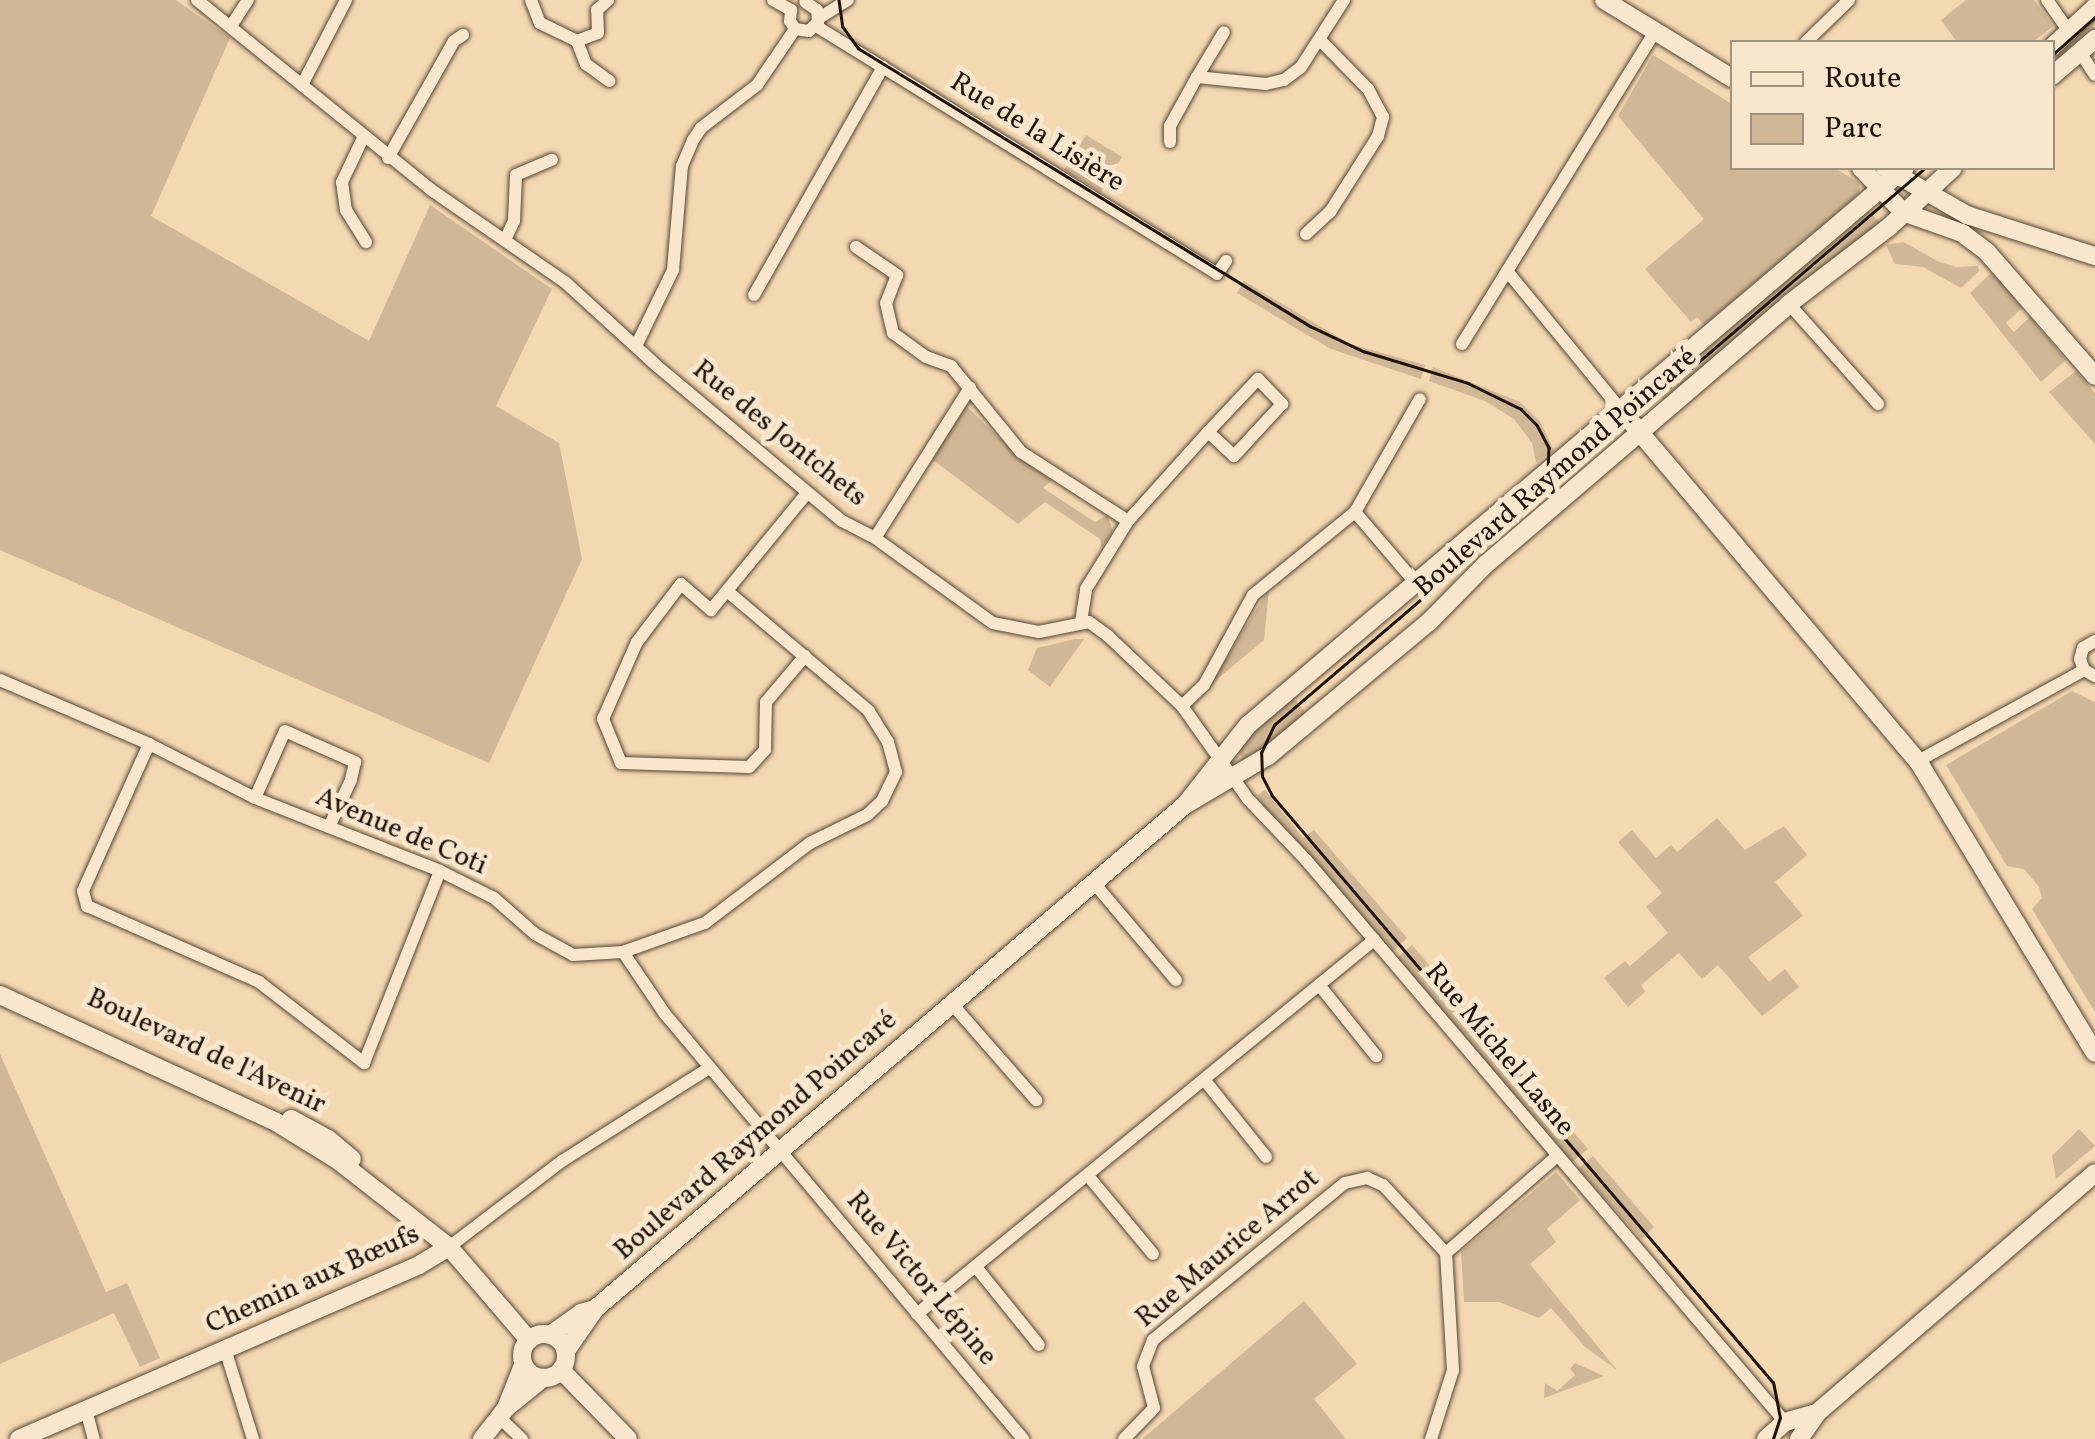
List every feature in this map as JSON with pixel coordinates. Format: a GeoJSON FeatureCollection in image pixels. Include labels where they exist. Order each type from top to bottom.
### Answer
{"type":"FeatureCollection","features":[{"type":"Feature","properties":{"kind":"street","name":"Rue des Jontchets"},"geometry":{"type":"LineString","coordinates":[[198,0],[388,158],[580,294],[842,521],[874,538],[992,623],[1039,632],[1081,622]]}},
{"type":"Feature","properties":{"kind":"street"},"geometry":{"type":"LineString","coordinates":[[231,26],[248,0]]}},
{"type":"Feature","properties":{"kind":"street"},"geometry":{"type":"LineString","coordinates":[[302,85],[346,0]]}},
{"type":"Feature","properties":{"kind":"street"},"geometry":{"type":"LineString","coordinates":[[531,0],[540,24],[577,41],[586,64],[609,81]]}},
{"type":"Feature","properties":{"kind":"street"},"geometry":{"type":"LineString","coordinates":[[577,41],[598,32],[597,10],[608,0]]}},
{"type":"Feature","properties":{"kind":"street"},"geometry":{"type":"LineString","coordinates":[[773,0],[791,10]]}},
{"type":"Feature","properties":{"kind":"street"},"geometry":{"type":"LineString","coordinates":[[791,10],[790,21],[795,29],[806,32],[848,0]]}},
{"type":"Feature","properties":{"kind":"street"},"geometry":{"type":"LineString","coordinates":[[1197,77],[1266,84],[1284,80],[1301,67],[1344,0]]}},
{"type":"Feature","properties":{"kind":"street"},"geometry":{"type":"LineString","coordinates":[[1604,0],[1730,77]]}},
{"type":"Feature","properties":{"kind":"street"},"geometry":{"type":"LineString","coordinates":[[1808,40],[1849,0]]}},
{"type":"Feature","properties":{"kind":"street"},"geometry":{"type":"LineString","coordinates":[[2048,0],[2069,32]]}},
{"type":"Feature","properties":{"kind":"street"},"geometry":{"type":"LineString","coordinates":[[791,10],[806,1],[815,7],[818,22]]}},
{"type":"Feature","properties":{"kind":"street"},"geometry":{"type":"LineString","coordinates":[[2055,44],[2095,7]]}},
{"type":"Feature","properties":{"kind":"street","name":"Rue de la Lisière"},"geometry":{"type":"LineString","coordinates":[[818,22],[883,67],[1218,274],[1226,261]]}},
{"type":"Feature","properties":{"kind":"street"},"geometry":{"type":"LineString","coordinates":[[636,346],[673,270],[682,166],[693,140],[700,128],[757,85],[795,29]]}},
{"type":"Feature","properties":{"kind":"street"},"geometry":{"type":"LineString","coordinates":[[1462,344],[1654,30]]}},
{"type":"Feature","properties":{"kind":"street"},"geometry":{"type":"LineString","coordinates":[[1170,142],[1170,126],[1224,32]]}},
{"type":"Feature","properties":{"kind":"street"},"geometry":{"type":"LineString","coordinates":[[388,158],[454,41],[464,35]]}},
{"type":"Feature","properties":{"kind":"street"},"geometry":{"type":"LineString","coordinates":[[2055,73],[2095,39]]}},
{"type":"Feature","properties":{"kind":"street"},"geometry":{"type":"LineString","coordinates":[[1306,234],[1330,212],[1378,136],[1383,117],[1368,89],[1320,40]]}},
{"type":"Feature","properties":{"kind":"street"},"geometry":{"type":"LineString","coordinates":[[2080,52],[2095,75]]}},
{"type":"Feature","properties":{"kind":"street"},"geometry":{"type":"LineString","coordinates":[[754,295],[883,67]]}},
{"type":"Feature","properties":{"kind":"street"},"geometry":{"type":"LineString","coordinates":[[363,138],[342,182],[346,210],[366,242]]}},
{"type":"Feature","properties":{"kind":"street"},"geometry":{"type":"LineString","coordinates":[[504,240],[514,220],[516,175],[552,160]]}},
{"type":"Feature","properties":{"kind":"street"},"geometry":{"type":"LineString","coordinates":[[1863,170],[1903,212],[1962,234],[1987,252],[2095,376]]}},
{"type":"Feature","properties":{"kind":"street"},"geometry":{"type":"LineString","coordinates":[[1895,170],[1924,193],[2000,226],[2095,256]]}},
{"type":"Feature","properties":{"kind":"street","name":"Boulevard Raymond Poincaré"},"geometry":{"type":"LineString","coordinates":[[502,1412],[557,1367],[596,1309],[1185,805],[1252,722],[1878,190],[1895,170]]}},
{"type":"Feature","properties":{"kind":"street","name":"Boulevard Raymond Poincaré"},"geometry":{"type":"LineString","coordinates":[[1185,805],[1268,756],[1429,622],[1485,565],[1789,304],[1951,170]]}},
{"type":"Feature","properties":{"kind":"street"},"geometry":{"type":"LineString","coordinates":[[1987,252],[1983,232],[2000,226]]}},
{"type":"Feature","properties":{"kind":"street"},"geometry":{"type":"LineString","coordinates":[[856,247],[897,275],[886,303],[893,332],[926,357],[951,366],[1021,452],[1128,521]]}},
{"type":"Feature","properties":{"kind":"street"},"geometry":{"type":"LineString","coordinates":[[1507,271],[1918,762],[2095,1053]]}},
{"type":"Feature","properties":{"kind":"street"},"geometry":{"type":"LineString","coordinates":[[1789,304],[1878,404]]}},
{"type":"Feature","properties":{"kind":"street"},"geometry":{"type":"LineString","coordinates":[[1208,432],[1234,456],[1282,404],[1258,379],[1208,432],[1128,521],[1086,590],[1081,622],[1101,629],[1182,706],[1204,684],[1252,595],[1355,512],[1420,399]]}},
{"type":"Feature","properties":{"kind":"street"},"geometry":{"type":"LineString","coordinates":[[874,538],[970,388]]}},
{"type":"Feature","properties":{"kind":"street"},"geometry":{"type":"LineString","coordinates":[[804,656],[766,702],[764,750],[750,767],[621,762],[603,719],[636,642],[682,584],[711,610],[807,494]]}},
{"type":"Feature","properties":{"kind":"street"},"geometry":{"type":"LineString","coordinates":[[1355,512],[1414,581]]}},
{"type":"Feature","properties":{"kind":"street","name":"Avenue de Coti"},"geometry":{"type":"LineString","coordinates":[[0,680],[149,744],[254,798],[440,871],[494,898],[535,934],[573,955],[623,952],[705,923],[810,843],[867,814],[892,786],[896,772],[893,758],[869,710],[727,590]]}},
{"type":"Feature","properties":{"kind":"street"},"geometry":{"type":"LineString","coordinates":[[1918,762],[2089,673],[2080,653],[2095,640]]}},
{"type":"Feature","properties":{"kind":"street","name":"Rue Michel Lasne"},"geometry":{"type":"LineString","coordinates":[[1182,706],[1233,780],[1785,1422]]}},
{"type":"Feature","properties":{"kind":"street"},"geometry":{"type":"LineString","coordinates":[[254,798],[285,731],[354,762],[351,780],[328,827]]}},
{"type":"Feature","properties":{"kind":"street"},"geometry":{"type":"LineString","coordinates":[[149,744],[84,891],[87,906],[259,982],[364,1062],[440,871]]}},
{"type":"Feature","properties":{"kind":"street"},"geometry":{"type":"LineString","coordinates":[[1094,883],[1176,980]]}},
{"type":"Feature","properties":{"kind":"street"},"geometry":{"type":"LineString","coordinates":[[918,1314],[1206,1082],[1374,940]]}},
{"type":"Feature","properties":{"kind":"street","name":"Rue Victor Lépine"},"geometry":{"type":"LineString","coordinates":[[623,952],[647,990],[709,1068],[1024,1439]]}},
{"type":"Feature","properties":{"kind":"street"},"geometry":{"type":"LineString","coordinates":[[1320,986],[1376,1056]]}},
{"type":"Feature","properties":{"kind":"street","name":"Boulevard de l'Avenir"},"geometry":{"type":"LineString","coordinates":[[0,987],[316,1132],[419,1216],[421,1224]]}},
{"type":"Feature","properties":{"kind":"street","name":"Boulevard de l'Avenir"},"geometry":{"type":"LineString","coordinates":[[0,995],[276,1122],[351,1170],[449,1248],[529,1340]]}},
{"type":"Feature","properties":{"kind":"street"},"geometry":{"type":"LineString","coordinates":[[952,1004],[1036,1100]]}},
{"type":"Feature","properties":{"kind":"street","name":"Chemin aux Bœufs"},"geometry":{"type":"LineString","coordinates":[[19,1439],[449,1248],[562,1161],[709,1068]]}},
{"type":"Feature","properties":{"kind":"street"},"geometry":{"type":"LineString","coordinates":[[1206,1082],[1266,1157]]}},
{"type":"Feature","properties":{"kind":"street"},"geometry":{"type":"LineString","coordinates":[[1432,1439],[1454,1370],[1446,1252],[1556,1157]]}},
{"type":"Feature","properties":{"kind":"street"},"geometry":{"type":"LineString","coordinates":[[1799,1439],[1817,1413],[2095,1173]]}},
{"type":"Feature","properties":{"kind":"street"},"geometry":{"type":"LineString","coordinates":[[1089,1177],[1154,1254]]}},
{"type":"Feature","properties":{"kind":"street","name":"Rue Maurice Arrot"},"geometry":{"type":"LineString","coordinates":[[1124,1439],[1154,1408],[1143,1366],[1153,1340],[1345,1182],[1366,1178],[1384,1185],[1446,1252]]}},
{"type":"Feature","properties":{"kind":"street"},"geometry":{"type":"LineString","coordinates":[[976,1267],[1039,1345]]}},
{"type":"Feature","properties":{"kind":"street","name":"Boulevard Raymond Poincaré"},"geometry":{"type":"LineString","coordinates":[[529,1340],[550,1335],[581,1313],[596,1309]]}},
{"type":"Feature","properties":{"kind":"street"},"geometry":{"type":"LineString","coordinates":[[550,1335],[557,1367],[628,1439]]}},
{"type":"Feature","properties":{"kind":"street"},"geometry":{"type":"LineString","coordinates":[[482,1439],[502,1412],[524,1365],[522,1350],[529,1340]]}},
{"type":"Feature","properties":{"kind":"street"},"geometry":{"type":"LineString","coordinates":[[225,1349],[253,1439]]}},
{"type":"Feature","properties":{"kind":"street"},"geometry":{"type":"LineString","coordinates":[[524,1365],[534,1376],[557,1367]]}},
{"type":"Feature","properties":{"kind":"street"},"geometry":{"type":"LineString","coordinates":[[86,1410],[94,1439]]}},
{"type":"Feature","properties":{"kind":"street"},"geometry":{"type":"LineString","coordinates":[[502,1412],[522,1439]]}},
{"type":"Feature","properties":{"kind":"street"},"geometry":{"type":"LineString","coordinates":[[1766,1439],[1785,1422],[1817,1413]]}},
{"type":"Feature","properties":{"kind":"green space"},"geometry":{"type":"Polygon","coordinates":[[[0,0],[176,0],[230,38],[151,216],[369,341],[430,205],[552,289],[496,406],[559,443],[582,559],[489,763],[0,550],[0,0]]]}},
{"type":"Feature","properties":{"kind":"green space"},"geometry":{"type":"Polygon","coordinates":[[[1966,0],[2034,0],[2053,26],[2036,40],[1956,40],[1941,20],[1966,0]]]}},
{"type":"Feature","properties":{"kind":"green space"},"geometry":{"type":"Polygon","coordinates":[[[1653,55],[1730,103],[1730,170],[1838,170],[1859,183],[1860,193],[1704,325],[1697,317],[1691,322],[1645,269],[1704,219],[1618,116],[1653,55]]]}},
{"type":"Feature","properties":{"kind":"green space"},"geometry":{"type":"Polygon","coordinates":[[[1086,135],[1122,157],[1101,192],[1064,170],[1086,135]]]}},
{"type":"Feature","properties":{"kind":"green space"},"geometry":{"type":"Polygon","coordinates":[[[1866,208],[1882,225],[1670,406],[1654,389],[1848,230],[1866,208]]]}},
{"type":"Feature","properties":{"kind":"green space"},"geometry":{"type":"Polygon","coordinates":[[[1904,242],[1937,261],[1956,267],[1978,266],[1979,271],[1961,288],[1923,267],[1895,264],[1886,245],[1904,242]]]}},
{"type":"Feature","properties":{"kind":"green space"},"geometry":{"type":"Polygon","coordinates":[[[1992,272],[2022,308],[2006,323],[2014,332],[2030,317],[2066,360],[2041,382],[1970,293],[1992,272]]]}},
{"type":"Feature","properties":{"kind":"green space"},"geometry":{"type":"Polygon","coordinates":[[[1244,281],[1350,344],[1425,365],[1421,379],[1331,349],[1237,293],[1244,281]]]}},
{"type":"Feature","properties":{"kind":"green space"},"geometry":{"type":"Polygon","coordinates":[[[1433,367],[1520,402],[1540,421],[1554,451],[1536,462],[1532,443],[1514,419],[1485,401],[1429,381],[1433,367]]]}},
{"type":"Feature","properties":{"kind":"green space"},"geometry":{"type":"Polygon","coordinates":[[[2076,371],[2095,393],[2095,444],[2049,392],[2076,371]]]}},
{"type":"Feature","properties":{"kind":"green space"},"geometry":{"type":"Polygon","coordinates":[[[964,404],[1018,456],[1052,480],[1043,488],[1095,522],[1107,515],[1113,531],[1102,548],[1100,539],[1045,502],[1018,524],[933,460],[964,404]]]}},
{"type":"Feature","properties":{"kind":"green space"},"geometry":{"type":"Polygon","coordinates":[[[1269,589],[1264,640],[1210,685],[1269,589]]]}},
{"type":"Feature","properties":{"kind":"green space"},"geometry":{"type":"Polygon","coordinates":[[[1084,639],[1050,687],[1028,670],[1037,648],[1084,639]]]}},
{"type":"Feature","properties":{"kind":"green space"},"geometry":{"type":"Polygon","coordinates":[[[2072,691],[2095,702],[2095,1012],[2032,909],[2042,898],[2039,887],[2024,869],[2007,866],[1946,765],[2072,691]]]}},
{"type":"Feature","properties":{"kind":"green space"},"geometry":{"type":"Polygon","coordinates":[[[1291,695],[1310,718],[1246,761],[1237,750],[1240,739],[1291,695]]]}},
{"type":"Feature","properties":{"kind":"green space"},"geometry":{"type":"Polygon","coordinates":[[[1265,790],[1303,838],[1314,830],[1407,938],[1392,952],[1265,808],[1257,796],[1265,790]]]}},
{"type":"Feature","properties":{"kind":"green space"},"geometry":{"type":"Polygon","coordinates":[[[1717,818],[1745,850],[1784,826],[1807,855],[1775,882],[1803,916],[1748,957],[1769,982],[1785,969],[1799,987],[1762,1016],[1718,965],[1702,979],[1679,953],[1641,985],[1645,992],[1628,1007],[1604,978],[1625,961],[1630,966],[1668,933],[1646,907],[1662,893],[1618,842],[1632,830],[1656,858],[1671,845],[1677,852],[1717,818]]]}},
{"type":"Feature","properties":{"kind":"green space"},"geometry":{"type":"Polygon","coordinates":[[[1412,945],[1588,1149],[1572,1162],[1396,959],[1412,945]]]}},
{"type":"Feature","properties":{"kind":"green space"},"geometry":{"type":"Polygon","coordinates":[[[0,1054],[106,1292],[127,1283],[160,1358],[140,1367],[114,1313],[0,1364],[0,1054]]]}},
{"type":"Feature","properties":{"kind":"green space"},"geometry":{"type":"Polygon","coordinates":[[[2079,1129],[2095,1146],[2056,1179],[2052,1156],[2079,1129]]]}},
{"type":"Feature","properties":{"kind":"green space"},"geometry":{"type":"Polygon","coordinates":[[[1593,1156],[1654,1227],[1642,1239],[1578,1169],[1593,1156]]]}},
{"type":"Feature","properties":{"kind":"green space"},"geometry":{"type":"Polygon","coordinates":[[[1556,1172],[1580,1200],[1547,1229],[1556,1242],[1530,1264],[1617,1370],[1585,1347],[1551,1308],[1539,1318],[1499,1302],[1464,1302],[1461,1252],[1556,1172]]]}},
{"type":"Feature","properties":{"kind":"green space"},"geometry":{"type":"Polygon","coordinates":[[[1304,1301],[1357,1364],[1314,1399],[1346,1439],[1142,1439],[1304,1301]]]}},
{"type":"Feature","properties":{"kind":"green space"},"geometry":{"type":"Polygon","coordinates":[[[1575,1363],[1604,1376],[1544,1398],[1545,1383],[1557,1391],[1575,1375],[1570,1369],[1575,1363]]]}},
{"type":"Feature","properties":{"kind":"tram line"},"geometry":{"type":"LineString","coordinates":[[839,0],[843,27],[858,48],[1310,326],[1363,351],[1468,383],[1521,409],[1537,425],[1549,448],[1547,492]]}},
{"type":"Feature","properties":{"kind":"tram line"},"geometry":{"type":"LineString","coordinates":[[2055,52],[2095,17]]}},
{"type":"Feature","properties":{"kind":"tram line"},"geometry":{"type":"LineString","coordinates":[[1773,1439],[1780,1418],[1773,1383],[1272,796],[1262,776],[1261,753],[1274,725],[1923,170]]}}]}
